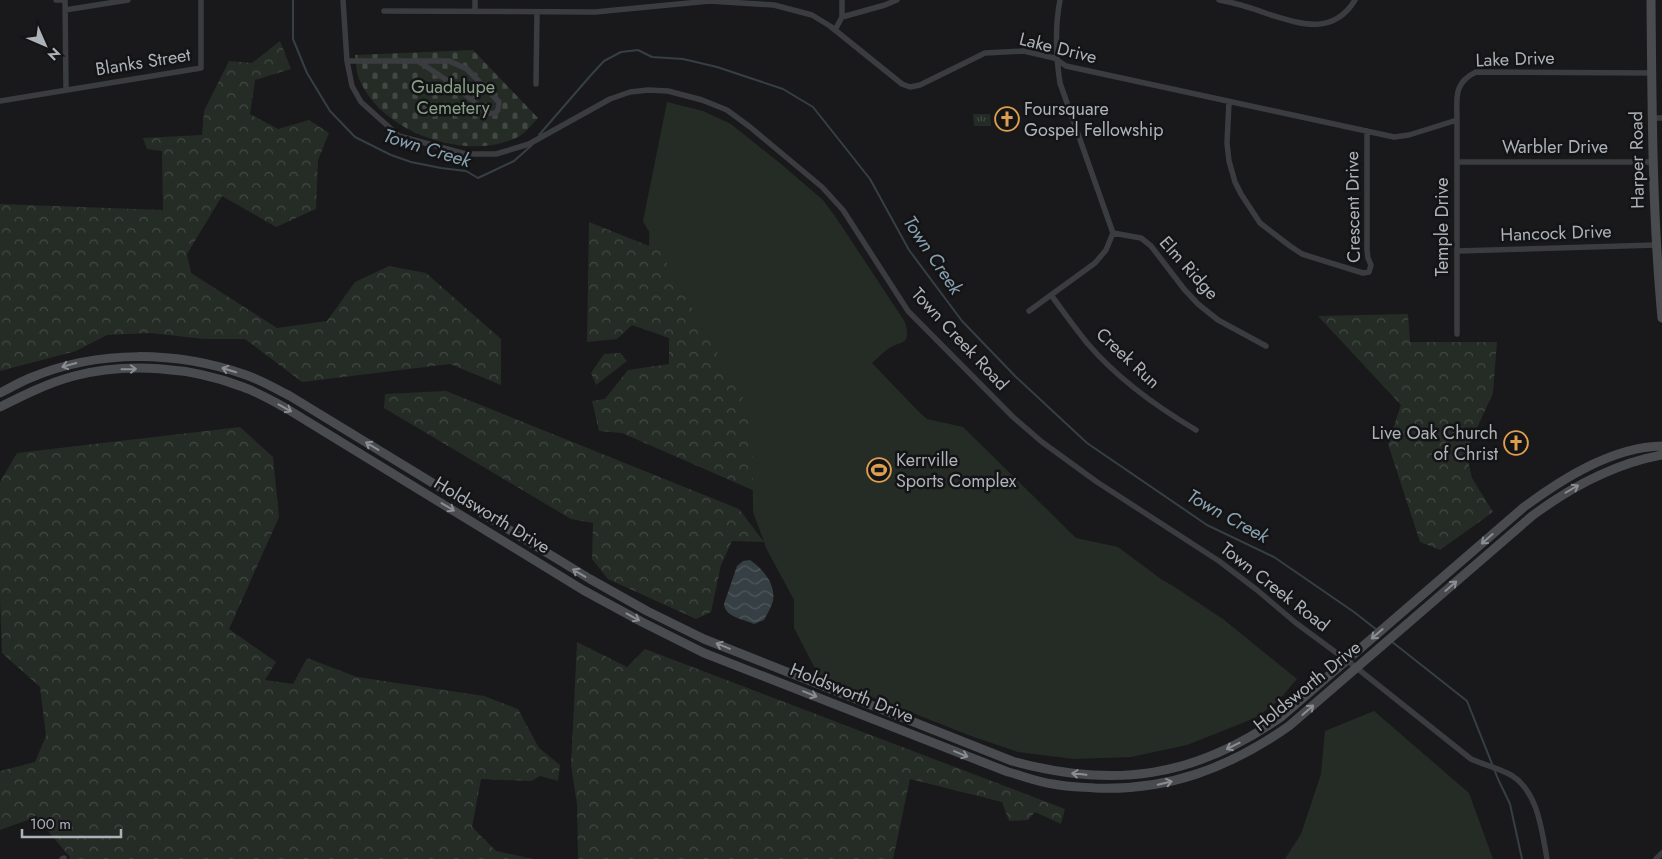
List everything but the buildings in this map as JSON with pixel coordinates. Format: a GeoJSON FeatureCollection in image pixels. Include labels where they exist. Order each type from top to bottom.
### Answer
{"type":"FeatureCollection","features":[{"type":"Feature","properties":{"kind":"main road","name":"Harper Road"},"geometry":{"type":"LineString","coordinates":[[1651,0],[1652,162],[1658,217],[1656,245],[1662,318]]}},
{"type":"Feature","properties":{"kind":"main road","name":"Holdsworth Drive"},"geometry":{"type":"LineString","coordinates":[[0,393],[31,378],[72,364],[122,356],[169,356],[211,364],[248,375],[290,396],[590,579],[648,612],[704,638],[1012,761],[1045,770],[1082,775],[1116,776],[1153,773],[1184,766],[1237,745],[1260,732],[1281,717],[1524,507],[1551,487],[1595,464],[1636,449],[1660,444]]}},
{"type":"Feature","properties":{"kind":"main road","name":"Holdsworth Drive"},"geometry":{"type":"LineString","coordinates":[[0,407],[36,389],[75,376],[123,369],[168,369],[208,376],[243,387],[284,407],[583,590],[704,653],[1008,772],[1053,784],[1116,789],[1155,785],[1187,778],[1216,768],[1266,742],[1288,726],[1532,516],[1557,498],[1599,475],[1662,455]]}},
{"type":"Feature","properties":{"kind":"main road"},"geometry":{"type":"LineString","coordinates":[[1649,458],[1662,460]]}},
{"type":"Feature","properties":{"kind":"main road"},"geometry":{"type":"LineString","coordinates":[[407,482],[414,472]]}},
{"type":"Feature","properties":{"kind":"main road"},"geometry":{"type":"LineString","coordinates":[[765,676],[769,664]]}},
{"type":"Feature","properties":{"kind":"street"},"geometry":{"type":"LineString","coordinates":[[56,0],[66,0],[66,90]]}},
{"type":"Feature","properties":{"kind":"street"},"geometry":{"type":"LineString","coordinates":[[65,10],[128,0]]}},
{"type":"Feature","properties":{"kind":"street","name":"Blanks Street"},"geometry":{"type":"LineString","coordinates":[[0,101],[201,68],[201,0]]}},
{"type":"Feature","properties":{"kind":"street","name":"Town Creek Road"},"geometry":{"type":"LineString","coordinates":[[343,0],[352,86],[361,102],[399,136],[466,154],[496,154],[529,144],[610,99],[630,92],[648,90],[668,91],[702,100],[727,110],[822,187],[843,210],[908,311],[1013,417],[1042,442],[1096,482],[1219,561],[1257,590],[1296,624],[1353,665],[1471,758],[1510,774],[1521,783],[1529,794],[1541,827],[1547,859]]}},
{"type":"Feature","properties":{"kind":"street"},"geometry":{"type":"LineString","coordinates":[[475,0],[475,11]]}},
{"type":"Feature","properties":{"kind":"street","name":"Lake Drive"},"geometry":{"type":"LineString","coordinates":[[384,11],[595,12],[698,0],[774,5],[812,15],[835,30],[902,84],[910,87],[920,85],[985,53],[1018,50],[1054,58],[1066,66],[1399,137],[1457,120],[1458,90],[1461,82],[1467,76],[1476,72],[1652,73]]}},
{"type":"Feature","properties":{"kind":"street"},"geometry":{"type":"LineString","coordinates":[[835,30],[842,17],[842,0]]}},
{"type":"Feature","properties":{"kind":"street"},"geometry":{"type":"LineString","coordinates":[[842,17],[885,6],[898,0]]}},
{"type":"Feature","properties":{"kind":"street"},"geometry":{"type":"LineString","coordinates":[[1029,311],[1096,263],[1106,250],[1113,233],[1060,83],[1057,26],[1060,0]]}},
{"type":"Feature","properties":{"kind":"street"},"geometry":{"type":"LineString","coordinates":[[1219,0],[1300,24],[1314,26],[1328,23],[1341,16],[1355,0]]}},
{"type":"Feature","properties":{"kind":"street"},"geometry":{"type":"LineString","coordinates":[[536,84],[537,12]]}},
{"type":"Feature","properties":{"kind":"street"},"geometry":{"type":"LineString","coordinates":[[348,61],[418,61],[449,61],[463,66],[499,102],[500,106],[497,112],[492,115],[485,112],[457,88],[418,61]]}},
{"type":"Feature","properties":{"kind":"street","name":"Crescent Drive"},"geometry":{"type":"LineString","coordinates":[[1229,102],[1228,161],[1241,194],[1260,223],[1302,254],[1363,274],[1369,272],[1371,267],[1367,250],[1367,131]]}},
{"type":"Feature","properties":{"kind":"street"},"geometry":{"type":"LineString","coordinates":[[1652,118],[1662,118]]}},
{"type":"Feature","properties":{"kind":"street","name":"Temple Drive"},"geometry":{"type":"LineString","coordinates":[[1457,120],[1457,334]]}},
{"type":"Feature","properties":{"kind":"street","name":"Warbler Drive"},"geometry":{"type":"LineString","coordinates":[[1457,162],[1652,162]]}},
{"type":"Feature","properties":{"kind":"street","name":"Elm Ridge"},"geometry":{"type":"LineString","coordinates":[[1113,233],[1141,238],[1151,246],[1179,283],[1198,304],[1218,320],[1266,346]]}},
{"type":"Feature","properties":{"kind":"street","name":"Hancock Drive"},"geometry":{"type":"LineString","coordinates":[[1457,251],[1656,245]]}},
{"type":"Feature","properties":{"kind":"street","name":"Creek Run"},"geometry":{"type":"LineString","coordinates":[[1051,295],[1087,343],[1120,375],[1174,417],[1196,430]]}},
{"type":"Feature","properties":{"kind":"street"},"geometry":{"type":"LineString","coordinates":[[1524,507],[1532,516]]}},
{"type":"Feature","properties":{"kind":"street"},"geometry":{"type":"LineString","coordinates":[[1656,859],[1662,853]]}},
{"type":"Feature","properties":{"kind":"green space"},"geometry":{"type":"Polygon","coordinates":[[[280,41],[291,69],[255,80],[250,114],[278,129],[309,120],[329,133],[318,160],[316,209],[276,227],[222,196],[187,254],[191,273],[277,328],[327,321],[355,282],[389,266],[426,273],[501,339],[501,385],[450,364],[302,382],[245,339],[204,339],[150,333],[107,335],[76,351],[0,371],[0,204],[163,210],[162,151],[147,149],[143,138],[202,135],[204,111],[229,61],[252,63],[280,41]]]}},
{"type":"Feature","properties":{"kind":"green space","name":"Guadalupe Cemetery"},"geometry":{"type":"Polygon","coordinates":[[[473,50],[538,118],[518,137],[498,144],[475,146],[452,144],[429,138],[407,129],[388,116],[372,100],[360,81],[356,68],[355,55],[473,50]]]}},
{"type":"Feature","properties":{"kind":"green space","name":"Kerrville Sports Complex"},"geometry":{"type":"Polygon","coordinates":[[[667,102],[703,111],[731,124],[823,200],[905,322],[907,336],[904,342],[892,346],[872,363],[920,413],[927,419],[963,427],[1076,538],[1118,547],[1161,579],[1223,619],[1297,679],[1278,701],[1255,718],[1187,745],[1131,757],[1074,759],[1018,752],[971,736],[819,676],[794,628],[794,600],[767,550],[753,512],[752,414],[643,221],[667,102]]]}},
{"type":"Feature","properties":{"kind":"green space"},"geometry":{"type":"Polygon","coordinates":[[[973,114],[990,114],[991,126],[974,126],[973,114]]]}},
{"type":"Feature","properties":{"kind":"green space"},"geometry":{"type":"Polygon","coordinates":[[[650,202],[719,258],[778,501],[622,433],[599,431],[592,401],[605,399],[628,370],[669,364],[669,338],[632,325],[617,339],[587,342],[589,222],[649,246],[650,202]]]}},
{"type":"Feature","properties":{"kind":"green space"},"geometry":{"type":"Polygon","coordinates":[[[1408,314],[1410,342],[1497,342],[1493,393],[1466,452],[1472,478],[1493,512],[1440,550],[1420,542],[1388,444],[1401,405],[1318,316],[1408,314]]]}},
{"type":"Feature","properties":{"kind":"green space"},"geometry":{"type":"Polygon","coordinates":[[[620,353],[627,361],[596,385],[591,373],[604,354],[620,353]]]}},
{"type":"Feature","properties":{"kind":"green space"},"geometry":{"type":"Polygon","coordinates":[[[446,391],[739,509],[764,542],[732,541],[721,565],[711,612],[696,619],[608,579],[592,559],[593,523],[571,519],[384,408],[385,394],[446,391]]]}},
{"type":"Feature","properties":{"kind":"green space"},"geometry":{"type":"Polygon","coordinates":[[[240,427],[273,457],[279,517],[229,629],[276,662],[265,680],[293,684],[307,658],[357,677],[484,696],[518,709],[539,748],[560,765],[558,781],[540,776],[531,781],[481,779],[472,827],[496,851],[533,859],[69,859],[70,857],[36,817],[0,830],[0,771],[35,762],[46,736],[40,687],[2,653],[0,482],[17,453],[240,427]]]}},
{"type":"Feature","properties":{"kind":"green space"},"geometry":{"type":"Polygon","coordinates":[[[577,642],[627,667],[645,649],[1065,809],[1061,824],[1035,812],[1028,820],[1009,821],[1002,802],[910,779],[893,859],[578,859],[577,804],[571,766],[577,642]]]}},
{"type":"Feature","properties":{"kind":"green space"},"geometry":{"type":"Polygon","coordinates":[[[1374,711],[1469,793],[1493,859],[1285,859],[1301,834],[1321,774],[1325,731],[1374,711]]]}},
{"type":"Feature","properties":{"kind":"water"},"geometry":{"type":"Polygon","coordinates":[[[750,560],[760,568],[767,578],[773,595],[772,604],[764,620],[754,624],[731,615],[724,604],[737,566],[743,561],[750,560]]]}},
{"type":"Feature","properties":{"kind":"waterway","name":"Town Creek"},"geometry":{"type":"LineString","coordinates":[[293,0],[293,39],[307,73],[330,111],[355,137],[391,155],[411,162],[466,171],[478,178],[514,161],[532,145]]}},
{"type":"Feature","properties":{"kind":"waterway","name":"Town Creek"},"geometry":{"type":"LineString","coordinates":[[539,135],[604,61],[621,52],[638,50],[652,57],[683,59],[717,67],[783,89],[813,107],[870,179],[909,250],[962,321],[1016,377],[1087,443],[1207,525],[1274,557],[1377,630]]}},
{"type":"Feature","properties":{"kind":"waterway","name":"Town Creek"},"geometry":{"type":"LineString","coordinates":[[1391,641],[1467,701],[1510,804],[1522,859]]}},
{"type":"Feature","properties":{"kind":"place","name":"Foursquare Gospel Fellowship"},"geometry":{"type":"Point","coordinates":[1007,119]}},
{"type":"Feature","properties":{"kind":"place","name":"Live Oak Church of Christ"},"geometry":{"type":"Point","coordinates":[1516,443]}},
{"type":"Feature","properties":{"kind":"place","name":"Kerrville Sports Complex"},"geometry":{"type":"Point","coordinates":[879,470]}}]}
